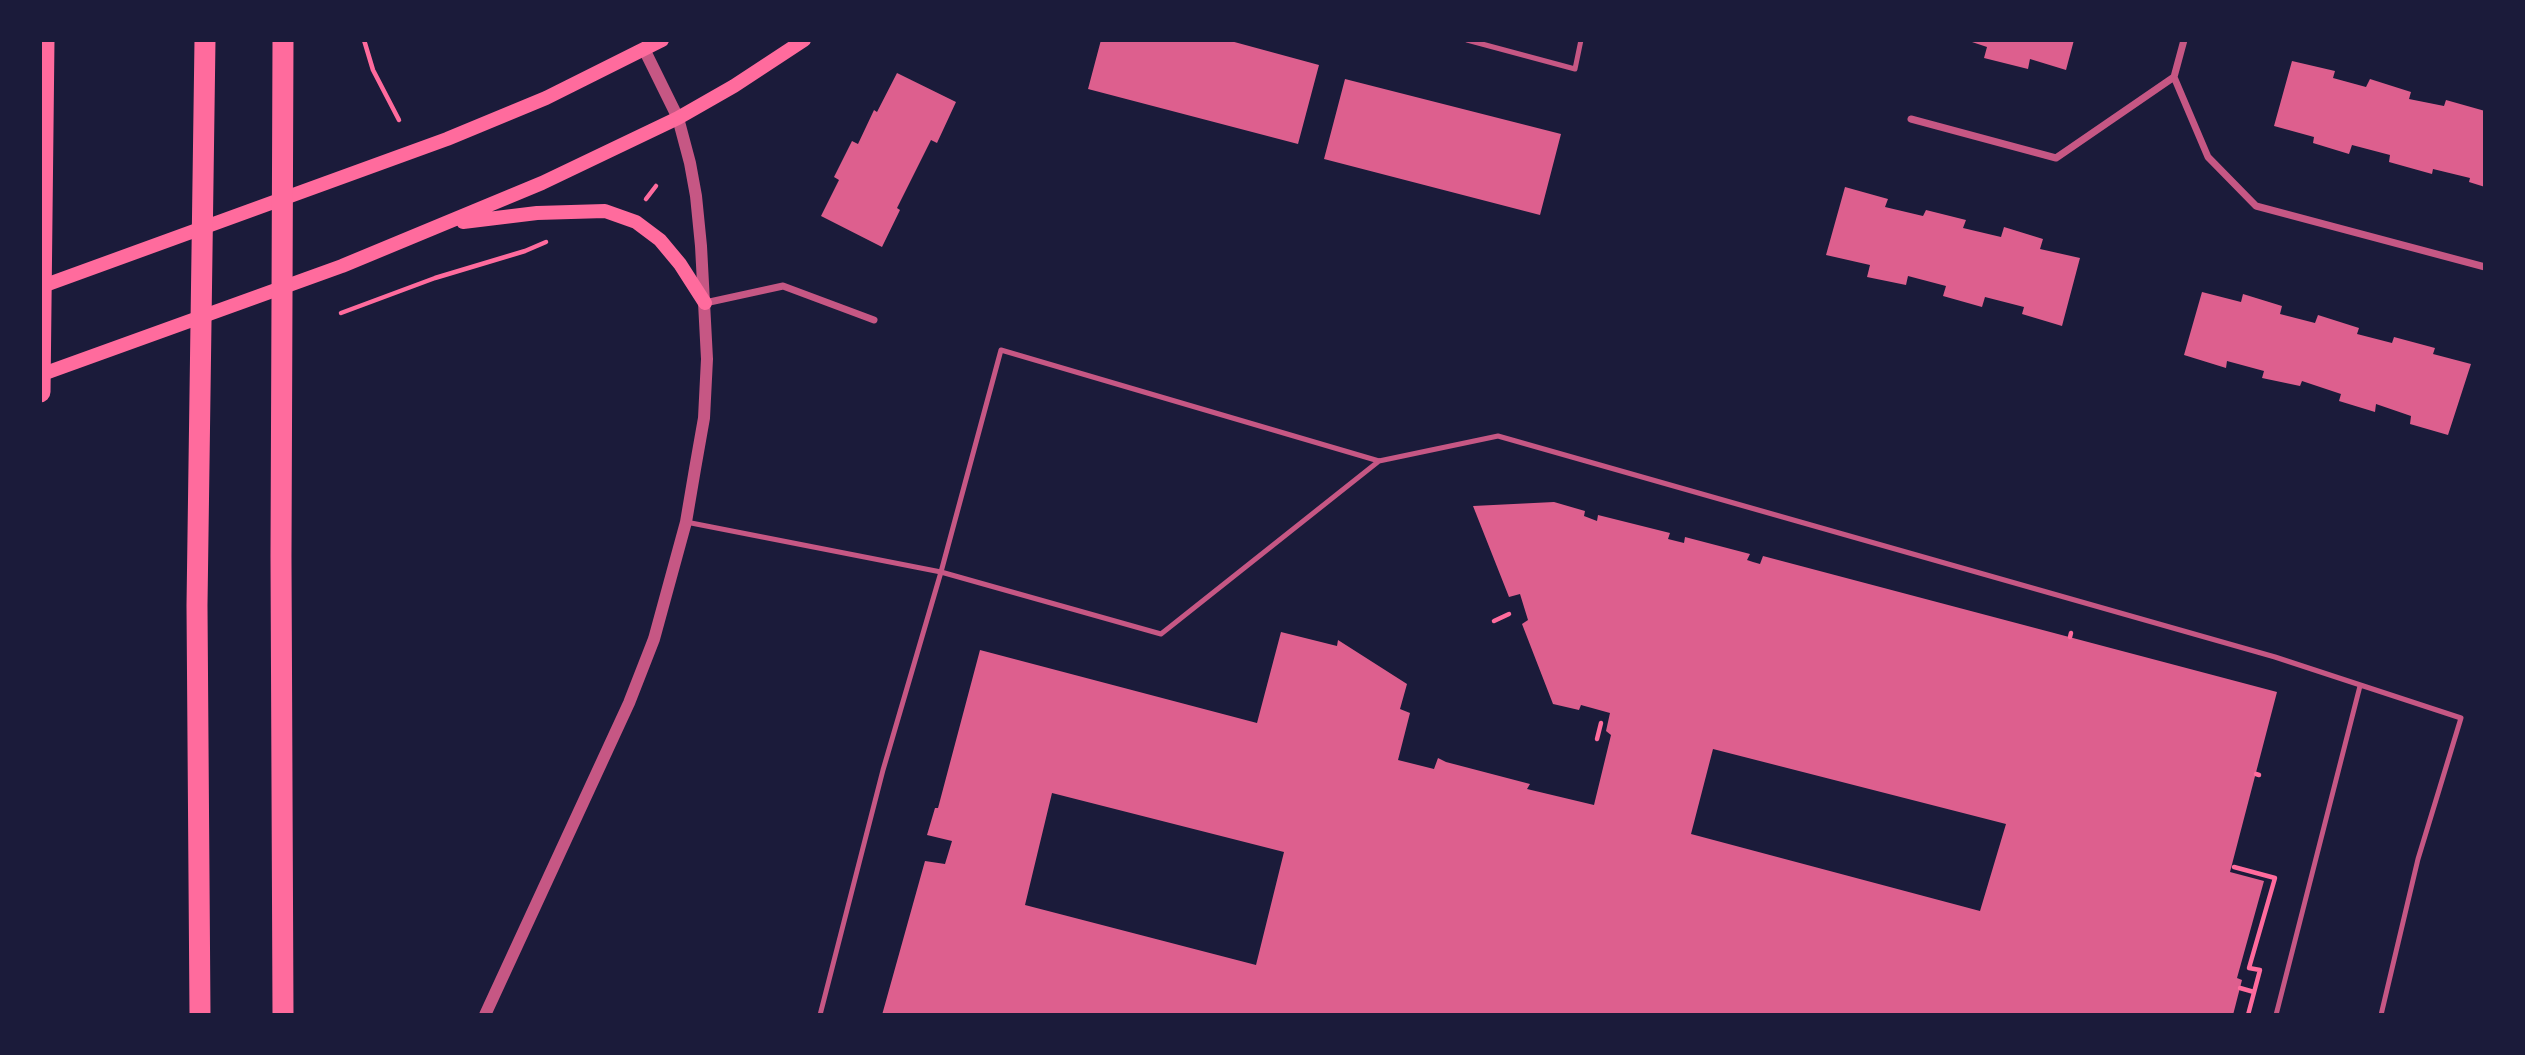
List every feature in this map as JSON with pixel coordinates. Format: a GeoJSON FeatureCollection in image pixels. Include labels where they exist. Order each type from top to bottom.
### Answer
{"type":"FeatureCollection","features":[{"type":"Feature","properties":{"kind":"highway"},"geometry":{"type":"LineString","coordinates":[[40,391],[44,40]]}},
{"type":"Feature","properties":{"kind":"highway"},"geometry":{"type":"LineString","coordinates":[[200,1015],[197,605],[205,40]]}},
{"type":"Feature","properties":{"kind":"highway"},"geometry":{"type":"LineString","coordinates":[[283,40],[283,1015]]}},
{"type":"Feature","properties":{"kind":"main road"},"geometry":{"type":"LineString","coordinates":[[40,287],[447,139],[546,98],[662,40]]}},
{"type":"Feature","properties":{"kind":"main road"},"geometry":{"type":"LineString","coordinates":[[40,375],[342,266],[542,183],[678,118],[734,86],[804,40]]}},
{"type":"Feature","properties":{"kind":"main road"},"geometry":{"type":"LineString","coordinates":[[444,224],[537,213],[606,211],[636,222],[660,240],[680,264],[705,303]]}},
{"type":"Feature","properties":{"kind":"street"},"geometry":{"type":"LineString","coordinates":[[2184,40],[2174,77],[2208,157],[2256,205],[2485,267]]}},
{"type":"Feature","properties":{"kind":"street"},"geometry":{"type":"LineString","coordinates":[[485,1015],[629,704],[654,639],[687,522],[704,418],[707,359],[696,196],[691,163],[678,118],[644,50]]}},
{"type":"Feature","properties":{"kind":"street"},"geometry":{"type":"LineString","coordinates":[[1911,119],[2056,158],[2174,77]]}},
{"type":"Feature","properties":{"kind":"street"},"geometry":{"type":"LineString","coordinates":[[705,303],[783,286],[874,320]]}},
{"type":"Feature","properties":{"kind":"lane"},"geometry":{"type":"LineString","coordinates":[[1467,40],[1574,69],[1581,40]]}},
{"type":"Feature","properties":{"kind":"lane"},"geometry":{"type":"LineString","coordinates":[[820,1015],[879,783],[941,572],[1000,350],[1379,461]]}},
{"type":"Feature","properties":{"kind":"lane"},"geometry":{"type":"LineString","coordinates":[[687,522],[941,572],[1161,634],[1379,461],[1498,436],[2275,657],[2461,718],[2418,859],[2381,1015]]}},
{"type":"Feature","properties":{"kind":"lane"},"geometry":{"type":"LineString","coordinates":[[2276,1015],[2360,686]]}},
{"type":"Feature","properties":{"kind":"path"},"geometry":{"type":"LineString","coordinates":[[364,40],[373,69],[399,120]]}},
{"type":"Feature","properties":{"kind":"path"},"geometry":{"type":"LineString","coordinates":[[643,203],[656,186]]}},
{"type":"Feature","properties":{"kind":"path"},"geometry":{"type":"LineString","coordinates":[[341,313],[435,278],[524,251],[549,240]]}},
{"type":"Feature","properties":{"kind":"path"},"geometry":{"type":"LineString","coordinates":[[1494,621],[1509,614]]}},
{"type":"Feature","properties":{"kind":"path"},"geometry":{"type":"LineString","coordinates":[[1597,739],[1601,723]]}},
{"type":"Feature","properties":{"kind":"path"},"geometry":{"type":"LineString","coordinates":[[2234,867],[2275,878],[2249,968],[2260,970],[2248,1015]]}},
{"type":"Feature","properties":{"kind":"path"},"geometry":{"type":"LineString","coordinates":[[2240,988],[2254,992]]}},
{"type":"Feature","properties":{"kind":"building"},"geometry":{"type":"Polygon","coordinates":[[[1101,40],[1227,40],[1319,65],[1298,144],[1088,89],[1101,40]]]}},
{"type":"Feature","properties":{"kind":"building"},"geometry":{"type":"Polygon","coordinates":[[[1966,40],[2074,40],[2066,70],[2030,59],[2028,69],[1984,58],[1987,47],[1966,40]]]}},
{"type":"Feature","properties":{"kind":"building"},"geometry":{"type":"Polygon","coordinates":[[[2292,61],[2335,71],[2333,78],[2366,87],[2370,79],[2411,92],[2409,99],[2444,106],[2446,100],[2485,111],[2485,187],[2469,182],[2470,178],[2433,169],[2432,174],[2389,162],[2390,155],[2352,145],[2349,154],[2313,143],[2314,137],[2274,126],[2292,61]]]}},
{"type":"Feature","properties":{"kind":"building"},"geometry":{"type":"Polygon","coordinates":[[[897,73],[956,102],[937,143],[931,140],[897,208],[900,210],[882,247],[821,216],[839,180],[834,177],[852,141],[858,144],[874,110],[877,112],[897,73]]]}},
{"type":"Feature","properties":{"kind":"building"},"geometry":{"type":"Polygon","coordinates":[[[1345,79],[1561,134],[1540,215],[1324,159],[1345,79]]]}},
{"type":"Feature","properties":{"kind":"building"},"geometry":{"type":"Polygon","coordinates":[[[1845,187],[1888,199],[1885,207],[1923,216],[1926,210],[1966,220],[1963,228],[2001,237],[2004,227],[2043,239],[2040,249],[2080,258],[2062,326],[2022,314],[2024,307],[1985,297],[1982,307],[1943,296],[1946,286],[1908,276],[1906,285],[1867,277],[1870,265],[1826,255],[1845,187]]]}},
{"type":"Feature","properties":{"kind":"building"},"geometry":{"type":"Polygon","coordinates":[[[2202,292],[2241,302],[2243,294],[2282,306],[2280,314],[2315,323],[2318,315],[2359,328],[2357,334],[2392,343],[2394,337],[2435,348],[2433,354],[2471,364],[2448,435],[2410,424],[2411,416],[2376,404],[2375,412],[2339,401],[2341,394],[2302,381],[2300,386],[2262,378],[2264,371],[2227,361],[2226,368],[2184,355],[2202,292]]]}},
{"type":"Feature","properties":{"kind":"building"},"geometry":{"type":"Polygon","coordinates":[[[1554,502],[1585,511],[1584,516],[1597,521],[1598,515],[1670,533],[1668,539],[1684,543],[1685,537],[1750,554],[1747,560],[1760,564],[1763,556],[2277,692],[2230,872],[2264,881],[2237,978],[2242,980],[2233,1015],[882,1015],[925,861],[945,864],[952,841],[927,835],[935,808],[938,808],[980,650],[1257,723],[1281,632],[1337,646],[1338,640],[1407,684],[1400,709],[1410,713],[1398,760],[1434,769],[1438,758],[1530,784],[1527,789],[1594,805],[1611,735],[1606,731],[1610,713],[1581,705],[1579,710],[1553,704],[1522,624],[1528,620],[1520,594],[1509,597],[1473,506],[1554,502]],[[1713,749],[1691,834],[1980,911],[2006,824],[1713,749]],[[1052,793],[1025,905],[1256,965],[1284,852],[1052,793]]]}}]}
